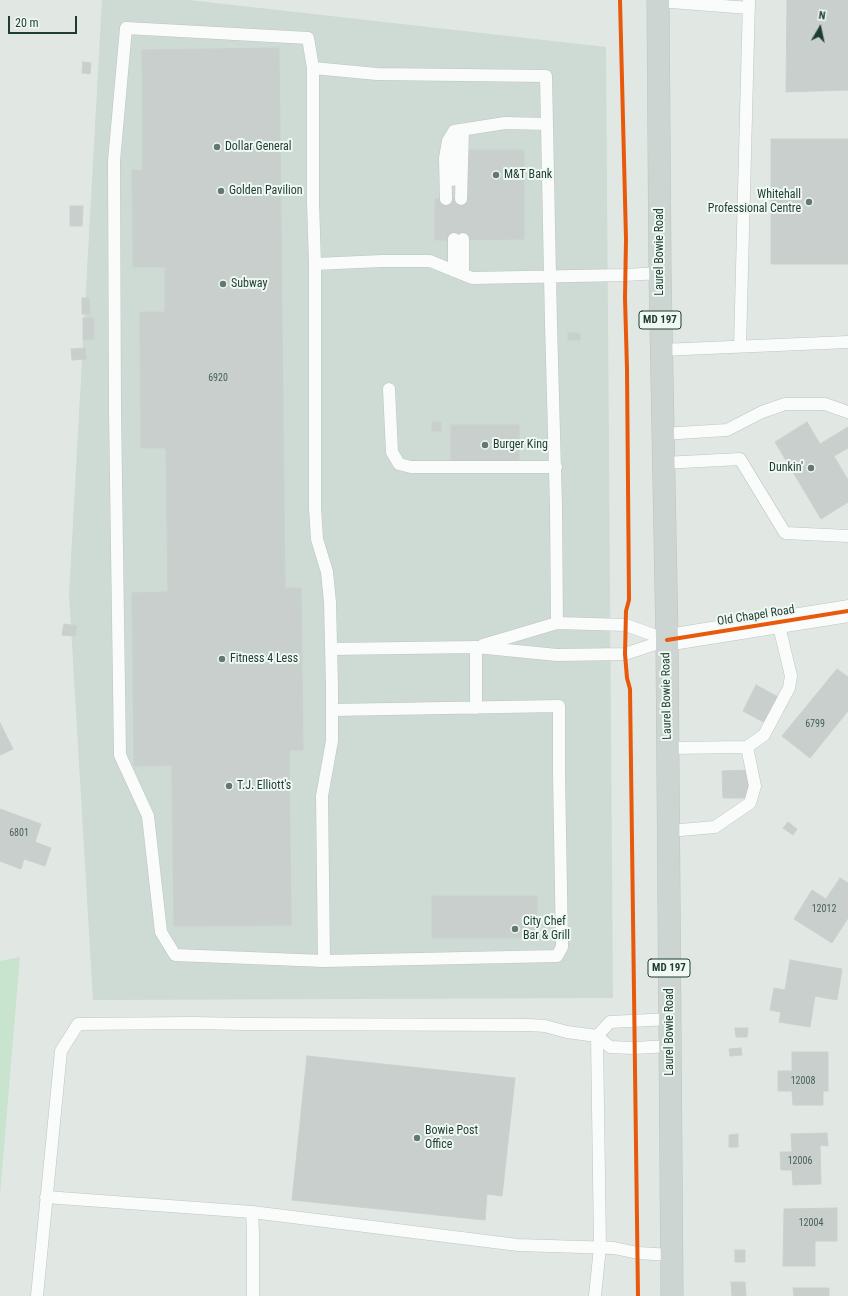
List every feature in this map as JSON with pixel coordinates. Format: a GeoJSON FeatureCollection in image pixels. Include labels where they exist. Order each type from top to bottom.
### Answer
{"type":"FeatureCollection","features":[{"type":"Feature","properties":{"kind":"main road","name":"Laurel Bowie Road"},"geometry":{"type":"LineString","coordinates":[[655,0],[667,640],[672,1296]]}},
{"type":"Feature","properties":{"kind":"street","name":"Old Chapel Road"},"geometry":{"type":"LineString","coordinates":[[667,640],[848,611]]}},
{"type":"Feature","properties":{"kind":"lane"},"geometry":{"type":"LineString","coordinates":[[655,0],[749,4],[740,346]]}},
{"type":"Feature","properties":{"kind":"lane"},"geometry":{"type":"LineString","coordinates":[[324,961],[322,796],[332,741],[331,650],[330,602],[327,572],[317,539],[315,508],[313,68],[308,38],[126,28],[114,161],[115,403],[120,755],[148,816],[161,932],[175,955],[324,961],[557,956],[562,947],[559,706],[332,710]]}},
{"type":"Feature","properties":{"kind":"lane"},"geometry":{"type":"LineString","coordinates":[[313,68],[377,74],[546,76],[556,467],[556,623]]}},
{"type":"Feature","properties":{"kind":"lane"},"geometry":{"type":"LineString","coordinates":[[458,130],[453,199],[445,158],[448,141],[458,130],[505,123],[547,124]]}},
{"type":"Feature","properties":{"kind":"lane"},"geometry":{"type":"LineString","coordinates":[[455,239],[456,271]]}},
{"type":"Feature","properties":{"kind":"lane"},"geometry":{"type":"LineString","coordinates":[[315,264],[382,261],[430,261],[472,278],[660,273]]}},
{"type":"Feature","properties":{"kind":"lane"},"geometry":{"type":"LineString","coordinates":[[661,350],[848,342]]}},
{"type":"Feature","properties":{"kind":"lane"},"geometry":{"type":"LineString","coordinates":[[389,389],[392,452],[399,464],[411,467],[556,467]]}},
{"type":"Feature","properties":{"kind":"lane"},"geometry":{"type":"LineString","coordinates":[[662,434],[726,430],[762,412],[785,404],[825,404],[848,412]]}},
{"type":"Feature","properties":{"kind":"lane"},"geometry":{"type":"LineString","coordinates":[[663,463],[740,459],[785,532],[848,536]]}},
{"type":"Feature","properties":{"kind":"lane"},"geometry":{"type":"LineString","coordinates":[[668,748],[747,746],[764,735],[789,688],[791,676],[778,622]]}},
{"type":"Feature","properties":{"kind":"lane"},"geometry":{"type":"LineString","coordinates":[[476,647],[556,623],[626,625],[667,640]]}},
{"type":"Feature","properties":{"kind":"lane"},"geometry":{"type":"LineString","coordinates":[[331,650],[476,647],[557,655],[625,654],[667,640]]}},
{"type":"Feature","properties":{"kind":"lane"},"geometry":{"type":"LineString","coordinates":[[476,647],[476,708]]}},
{"type":"Feature","properties":{"kind":"lane"},"geometry":{"type":"LineString","coordinates":[[668,831],[715,827],[750,803],[755,786],[747,746]]}},
{"type":"Feature","properties":{"kind":"lane"},"geometry":{"type":"LineString","coordinates":[[596,1296],[600,1247],[597,1036],[610,1022],[670,1019]]}},
{"type":"Feature","properties":{"kind":"lane"},"geometry":{"type":"LineString","coordinates":[[37,1296],[60,1051],[78,1024],[193,1023],[529,1025],[545,1026],[566,1032],[597,1036],[610,1047],[634,1048],[670,1046]]}},
{"type":"Feature","properties":{"kind":"lane"},"geometry":{"type":"LineString","coordinates":[[46,1197],[252,1212],[518,1245],[600,1247],[638,1253],[671,1255]]}},
{"type":"Feature","properties":{"kind":"lane"},"geometry":{"type":"LineString","coordinates":[[252,1212],[254,1233],[253,1296]]}},
{"type":"Feature","properties":{"kind":"shaded area"},"geometry":{"type":"Polygon","coordinates":[[[102,0],[189,0],[606,47],[613,998],[93,1000],[69,594],[102,0]]]}},
{"type":"Feature","properties":{"kind":"green space"},"geometry":{"type":"Polygon","coordinates":[[[20,957],[0,1194],[0,961],[20,957]]]}},
{"type":"Feature","properties":{"kind":"building"},"geometry":{"type":"Polygon","coordinates":[[[787,0],[848,0],[848,90],[786,92],[787,0]]]}},
{"type":"Feature","properties":{"kind":"building"},"geometry":{"type":"Polygon","coordinates":[[[279,48],[285,588],[301,588],[303,750],[289,750],[291,925],[174,926],[172,765],[134,766],[132,593],[168,592],[166,448],[141,448],[140,312],[165,312],[165,267],[133,267],[132,170],[143,170],[142,50],[279,48]]]}},
{"type":"Feature","properties":{"kind":"building"},"geometry":{"type":"Polygon","coordinates":[[[83,62],[91,63],[90,74],[82,73],[83,62]]]}},
{"type":"Feature","properties":{"kind":"building","name":"Whitehall Professional Centre"},"geometry":{"type":"Polygon","coordinates":[[[771,139],[848,139],[848,264],[771,264],[771,139]]]}},
{"type":"Feature","properties":{"kind":"building","name":"M&T Bank"},"geometry":{"type":"Polygon","coordinates":[[[468,150],[524,150],[524,239],[435,240],[435,199],[468,199],[468,150]]]}},
{"type":"Feature","properties":{"kind":"building"},"geometry":{"type":"Polygon","coordinates":[[[70,206],[83,206],[82,226],[70,226],[70,206]]]}},
{"type":"Feature","properties":{"kind":"building"},"geometry":{"type":"Polygon","coordinates":[[[82,298],[89,298],[90,314],[82,314],[82,298]]]}},
{"type":"Feature","properties":{"kind":"building"},"geometry":{"type":"Polygon","coordinates":[[[83,318],[94,318],[94,339],[83,340],[83,318]]]}},
{"type":"Feature","properties":{"kind":"building"},"geometry":{"type":"Polygon","coordinates":[[[568,333],[580,333],[580,340],[568,340],[568,333]]]}},
{"type":"Feature","properties":{"kind":"building"},"geometry":{"type":"Polygon","coordinates":[[[85,348],[86,359],[72,360],[71,349],[85,348]]]}},
{"type":"Feature","properties":{"kind":"building"},"geometry":{"type":"Polygon","coordinates":[[[432,422],[441,422],[441,431],[432,431],[432,422]]]}},
{"type":"Feature","properties":{"kind":"building"},"geometry":{"type":"Polygon","coordinates":[[[807,422],[820,444],[825,441],[848,480],[848,502],[821,519],[775,442],[807,422]]]}},
{"type":"Feature","properties":{"kind":"building","name":"Burger King"},"geometry":{"type":"Polygon","coordinates":[[[451,425],[519,425],[519,465],[451,466],[451,425]]]}},
{"type":"Feature","properties":{"kind":"building"},"geometry":{"type":"Polygon","coordinates":[[[848,427],[848,448],[834,456],[825,441],[848,427]]]}},
{"type":"Feature","properties":{"kind":"building"},"geometry":{"type":"Polygon","coordinates":[[[64,624],[77,626],[75,636],[62,635],[64,624]]]}},
{"type":"Feature","properties":{"kind":"building"},"geometry":{"type":"Polygon","coordinates":[[[837,669],[848,677],[848,711],[810,758],[782,736],[837,669]]]}},
{"type":"Feature","properties":{"kind":"building"},"geometry":{"type":"Polygon","coordinates":[[[756,685],[780,698],[767,724],[743,711],[756,685]]]}},
{"type":"Feature","properties":{"kind":"building"},"geometry":{"type":"Polygon","coordinates":[[[0,723],[13,749],[0,755],[0,723]]]}},
{"type":"Feature","properties":{"kind":"building"},"geometry":{"type":"Polygon","coordinates":[[[749,770],[749,798],[723,798],[722,771],[749,770]]]}},
{"type":"Feature","properties":{"kind":"building"},"geometry":{"type":"Polygon","coordinates":[[[0,809],[41,824],[35,842],[51,848],[45,866],[24,859],[21,869],[0,861],[0,809]]]}},
{"type":"Feature","properties":{"kind":"building"},"geometry":{"type":"Polygon","coordinates":[[[788,822],[797,829],[793,835],[783,828],[788,822]]]}},
{"type":"Feature","properties":{"kind":"building"},"geometry":{"type":"Polygon","coordinates":[[[840,878],[848,883],[848,918],[832,943],[794,919],[812,890],[826,899],[840,878]]]}},
{"type":"Feature","properties":{"kind":"building"},"geometry":{"type":"Polygon","coordinates":[[[432,896],[537,896],[537,938],[432,938],[432,896]]]}},
{"type":"Feature","properties":{"kind":"building"},"geometry":{"type":"Polygon","coordinates":[[[790,960],[842,969],[837,1000],[815,996],[810,1027],[779,1022],[781,1012],[770,1010],[774,988],[785,990],[790,960]]]}},
{"type":"Feature","properties":{"kind":"building"},"geometry":{"type":"Polygon","coordinates":[[[735,1028],[748,1028],[747,1037],[736,1037],[735,1028]]]}},
{"type":"Feature","properties":{"kind":"building"},"geometry":{"type":"Polygon","coordinates":[[[741,1048],[742,1055],[730,1056],[729,1049],[741,1048]]]}},
{"type":"Feature","properties":{"kind":"building"},"geometry":{"type":"Polygon","coordinates":[[[792,1052],[828,1052],[828,1091],[823,1091],[823,1105],[793,1105],[792,1091],[778,1091],[778,1071],[792,1071],[792,1052]]]}},
{"type":"Feature","properties":{"kind":"building"},"geometry":{"type":"Polygon","coordinates":[[[307,1056],[515,1078],[502,1196],[487,1194],[485,1220],[292,1200],[307,1056]]]}},
{"type":"Feature","properties":{"kind":"building"},"geometry":{"type":"Polygon","coordinates":[[[827,1133],[828,1146],[820,1145],[821,1184],[793,1185],[792,1170],[781,1170],[780,1152],[792,1152],[791,1134],[827,1133]]]}},
{"type":"Feature","properties":{"kind":"building"},"geometry":{"type":"Polygon","coordinates":[[[738,1134],[738,1147],[729,1147],[729,1135],[738,1134]]]}},
{"type":"Feature","properties":{"kind":"building"},"geometry":{"type":"Polygon","coordinates":[[[837,1208],[837,1241],[815,1241],[815,1266],[783,1266],[784,1209],[837,1208]]]}},
{"type":"Feature","properties":{"kind":"building"},"geometry":{"type":"Polygon","coordinates":[[[735,1250],[745,1250],[745,1262],[735,1262],[735,1250]]]}},
{"type":"Feature","properties":{"kind":"building"},"geometry":{"type":"Polygon","coordinates":[[[731,1282],[745,1282],[746,1296],[732,1296],[731,1282]]]}},
{"type":"Feature","properties":{"kind":"building"},"geometry":{"type":"Polygon","coordinates":[[[793,1288],[829,1288],[829,1296],[794,1296],[793,1288]]]}},
{"type":"Feature","properties":{"kind":"cycle path"},"geometry":{"type":"LineString","coordinates":[[620,0],[626,239],[625,298],[629,600],[626,611],[625,654],[627,678],[630,689],[638,1296]]}},
{"type":"Feature","properties":{"kind":"cycle path"},"geometry":{"type":"LineString","coordinates":[[667,640],[848,611]]}},
{"type":"Feature","properties":{"kind":"place","name":"Dollar General"},"geometry":{"type":"Point","coordinates":[217,147]}},
{"type":"Feature","properties":{"kind":"place","name":"M&T Bank"},"geometry":{"type":"Point","coordinates":[496,175]}},
{"type":"Feature","properties":{"kind":"place","name":"Golden Pavilion"},"geometry":{"type":"Point","coordinates":[221,191]}},
{"type":"Feature","properties":{"kind":"place","name":"Whitehall Professional Centre"},"geometry":{"type":"Point","coordinates":[809,202]}},
{"type":"Feature","properties":{"kind":"place","name":"Subway"},"geometry":{"type":"Point","coordinates":[223,284]}},
{"type":"Feature","properties":{"kind":"place","name":"Burger King"},"geometry":{"type":"Point","coordinates":[485,445]}},
{"type":"Feature","properties":{"kind":"place","name":"Dunkin'"},"geometry":{"type":"Point","coordinates":[811,468]}},
{"type":"Feature","properties":{"kind":"place","name":"Fitness 4 Less"},"geometry":{"type":"Point","coordinates":[222,659]}},
{"type":"Feature","properties":{"kind":"place","name":"T.J. Elliott's"},"geometry":{"type":"Point","coordinates":[229,786]}},
{"type":"Feature","properties":{"kind":"place","name":"City Chef Bar & Grill"},"geometry":{"type":"Point","coordinates":[515,929]}},
{"type":"Feature","properties":{"kind":"place","name":"Bowie Post Office"},"geometry":{"type":"Point","coordinates":[417,1138]}}]}
